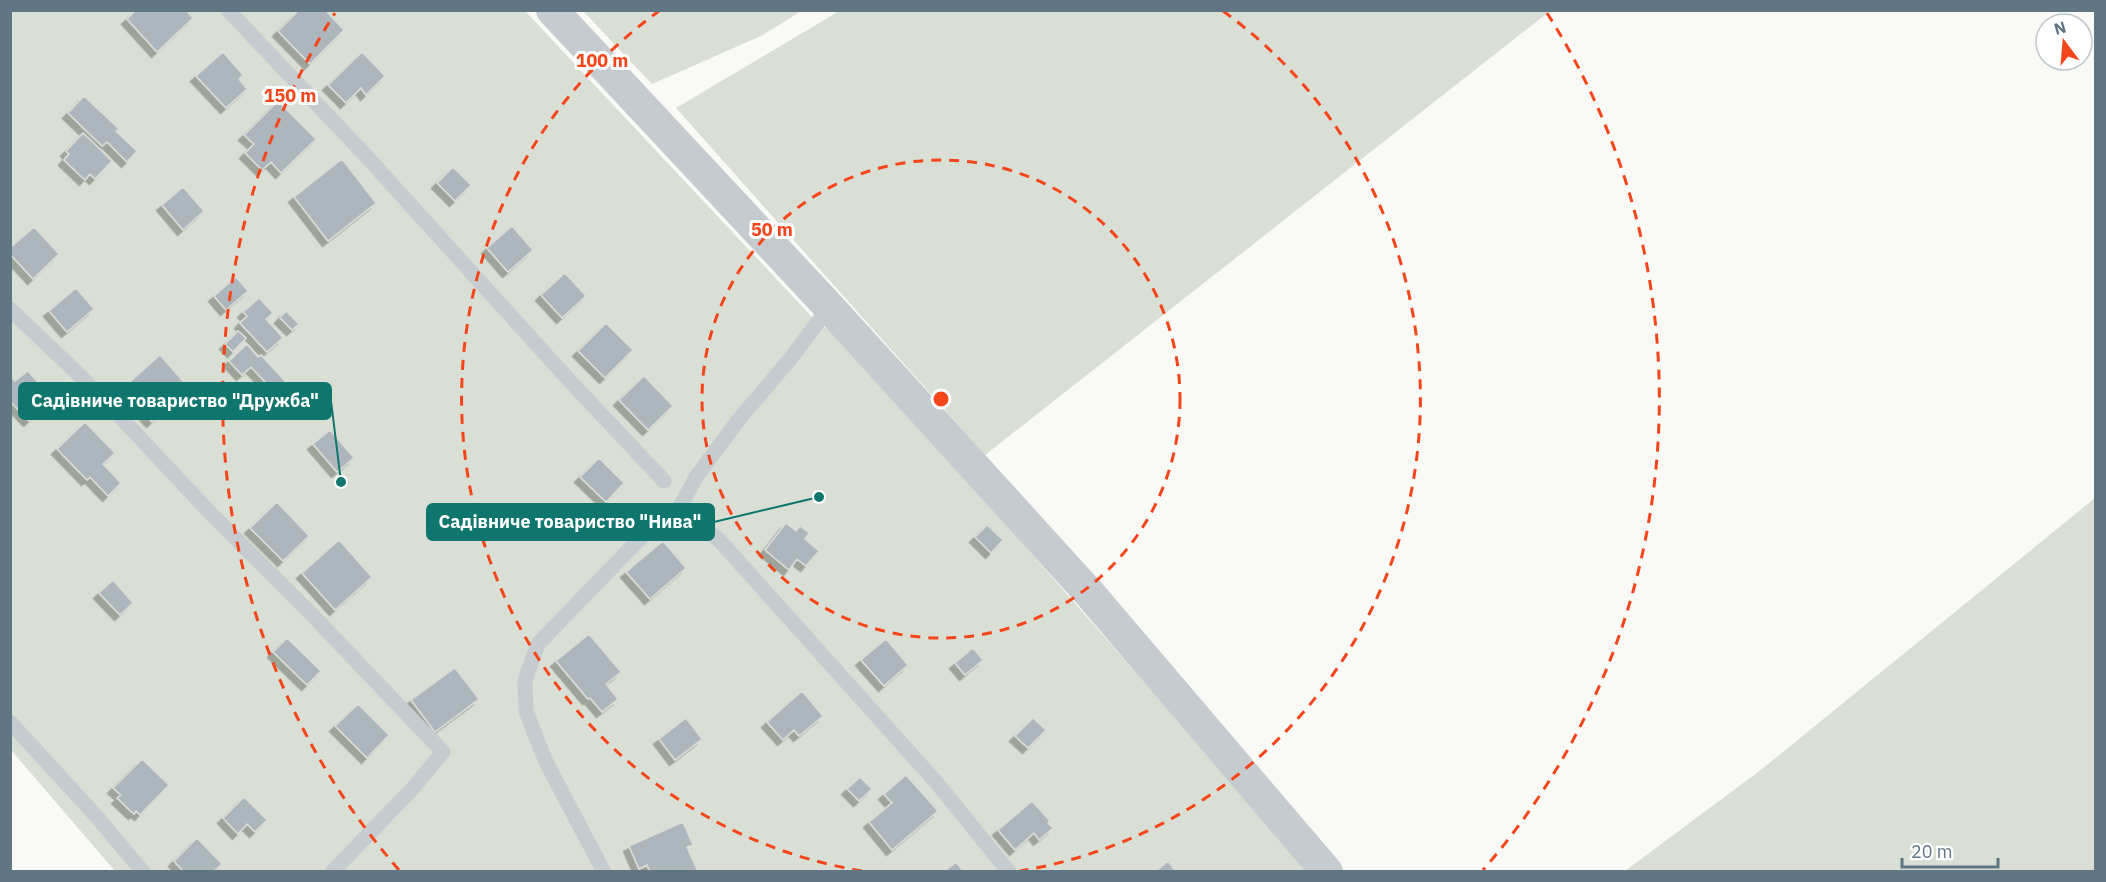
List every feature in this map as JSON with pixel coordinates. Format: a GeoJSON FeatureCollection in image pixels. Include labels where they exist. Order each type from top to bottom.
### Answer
{"type":"FeatureCollection","features":[{"type":"Feature","properties":{"kind":"street"},"geometry":{"type":"LineString","coordinates":[[552,10],[829,308],[1090,594],[1327,872]]}},
{"type":"Feature","properties":{"kind":"lane"},"geometry":{"type":"LineString","coordinates":[[228,10],[367,157],[568,379],[664,481]]}},
{"type":"Feature","properties":{"kind":"lane"},"geometry":{"type":"LineString","coordinates":[[604,872],[546,762],[526,711],[525,680],[538,644],[651,527],[680,507],[696,477],[740,418],[791,358],[829,308]]}},
{"type":"Feature","properties":{"kind":"lane"},"geometry":{"type":"LineString","coordinates":[[10,309],[98,393],[213,516],[319,621],[443,753],[414,787],[332,872]]}},
{"type":"Feature","properties":{"kind":"lane"},"geometry":{"type":"LineString","coordinates":[[680,507],[728,549],[936,782],[1009,872]]}},
{"type":"Feature","properties":{"kind":"lane"},"geometry":{"type":"LineString","coordinates":[[10,722],[97,817],[143,872]]}},
{"type":"Feature","properties":{"kind":"shaded area"},"geometry":{"type":"Polygon","coordinates":[[[841,10],[1550,11],[985,455],[676,108],[841,10]]]}},
{"type":"Feature","properties":{"kind":"shaded area"},"geometry":{"type":"Polygon","coordinates":[[[11,11],[525,11],[813,318],[851,348],[1310,871],[115,871],[11,750],[11,11]]]}},
{"type":"Feature","properties":{"kind":"shaded area"},"geometry":{"type":"Polygon","coordinates":[[[583,11],[801,11],[763,35],[652,84],[583,11]]]}},
{"type":"Feature","properties":{"kind":"shaded area"},"geometry":{"type":"Polygon","coordinates":[[[2095,498],[2095,871],[1625,871],[1762,769],[2095,498]]]}},
{"type":"Feature","properties":{"kind":"building"},"geometry":{"type":"Polygon","coordinates":[[[136,10],[186,10],[193,18],[157,52],[127,19],[136,10]]]}},
{"type":"Feature","properties":{"kind":"building"},"geometry":{"type":"Polygon","coordinates":[[[299,10],[325,10],[344,30],[310,64],[278,31],[299,10]]]}},
{"type":"Feature","properties":{"kind":"building"},"geometry":{"type":"Polygon","coordinates":[[[223,52],[243,75],[239,79],[247,89],[226,108],[196,76],[223,52]]]}},
{"type":"Feature","properties":{"kind":"building"},"geometry":{"type":"Polygon","coordinates":[[[362,52],[385,76],[366,95],[361,88],[346,103],[328,85],[362,52]]]}},
{"type":"Feature","properties":{"kind":"building"},"geometry":{"type":"Polygon","coordinates":[[[84,96],[119,129],[116,131],[137,151],[127,162],[107,142],[102,146],[68,113],[84,96]]]}},
{"type":"Feature","properties":{"kind":"building"},"geometry":{"type":"Polygon","coordinates":[[[278,101],[316,139],[281,173],[271,162],[262,170],[245,153],[254,144],[244,135],[278,101]]]}},
{"type":"Feature","properties":{"kind":"building"},"geometry":{"type":"Polygon","coordinates":[[[83,133],[112,161],[95,179],[90,174],[85,180],[64,160],[69,154],[66,151],[83,133]]]}},
{"type":"Feature","properties":{"kind":"building"},"geometry":{"type":"Polygon","coordinates":[[[342,159],[376,203],[328,241],[294,197],[342,159]]]}},
{"type":"Feature","properties":{"kind":"building"},"geometry":{"type":"Polygon","coordinates":[[[453,167],[471,185],[455,201],[437,183],[453,167]]]}},
{"type":"Feature","properties":{"kind":"building"},"geometry":{"type":"Polygon","coordinates":[[[183,187],[204,211],[183,230],[162,205],[183,187]]]}},
{"type":"Feature","properties":{"kind":"building"},"geometry":{"type":"Polygon","coordinates":[[[512,226],[533,250],[508,272],[487,248],[512,226]]]}},
{"type":"Feature","properties":{"kind":"building"},"geometry":{"type":"Polygon","coordinates":[[[34,227],[59,254],[33,279],[10,254],[10,248],[34,227]]]}},
{"type":"Feature","properties":{"kind":"building"},"geometry":{"type":"Polygon","coordinates":[[[565,273],[586,296],[562,318],[541,295],[565,273]]]}},
{"type":"Feature","properties":{"kind":"building"},"geometry":{"type":"Polygon","coordinates":[[[236,277],[248,291],[226,310],[214,296],[236,277]]]}},
{"type":"Feature","properties":{"kind":"building"},"geometry":{"type":"Polygon","coordinates":[[[76,288],[94,309],[67,332],[49,311],[76,288]]]}},
{"type":"Feature","properties":{"kind":"building"},"geometry":{"type":"Polygon","coordinates":[[[259,298],[273,313],[266,319],[283,338],[267,352],[240,323],[247,316],[243,312],[259,298]]]}},
{"type":"Feature","properties":{"kind":"building"},"geometry":{"type":"Polygon","coordinates":[[[286,311],[299,324],[292,330],[280,318],[286,311]]]}},
{"type":"Feature","properties":{"kind":"building"},"geometry":{"type":"Polygon","coordinates":[[[606,323],[633,350],[605,378],[578,351],[606,323]]]}},
{"type":"Feature","properties":{"kind":"building"},"geometry":{"type":"Polygon","coordinates":[[[238,331],[246,338],[233,352],[225,344],[238,331]]]}},
{"type":"Feature","properties":{"kind":"building"},"geometry":{"type":"Polygon","coordinates":[[[247,344],[258,357],[261,355],[285,381],[274,391],[251,367],[242,375],[229,361],[247,344]]]}},
{"type":"Feature","properties":{"kind":"building"},"geometry":{"type":"Polygon","coordinates":[[[160,355],[189,388],[152,422],[122,389],[160,355]]]}},
{"type":"Feature","properties":{"kind":"building"},"geometry":{"type":"Polygon","coordinates":[[[28,371],[53,399],[29,421],[10,401],[10,376],[15,381],[28,371]]]}},
{"type":"Feature","properties":{"kind":"building"},"geometry":{"type":"Polygon","coordinates":[[[644,376],[673,406],[648,430],[619,400],[644,376]]]}},
{"type":"Feature","properties":{"kind":"building"},"geometry":{"type":"Polygon","coordinates":[[[85,422],[115,453],[103,464],[121,483],[108,496],[90,477],[87,480],[57,449],[85,422]]]}},
{"type":"Feature","properties":{"kind":"building"},"geometry":{"type":"Polygon","coordinates":[[[330,430],[354,458],[337,472],[313,444],[330,430]]]}},
{"type":"Feature","properties":{"kind":"building"},"geometry":{"type":"Polygon","coordinates":[[[599,458],[624,483],[606,502],[580,477],[599,458]]]}},
{"type":"Feature","properties":{"kind":"building"},"geometry":{"type":"Polygon","coordinates":[[[277,502],[309,536],[283,561],[250,528],[277,502]]]}},
{"type":"Feature","properties":{"kind":"building"},"geometry":{"type":"Polygon","coordinates":[[[786,523],[796,531],[800,526],[809,533],[805,539],[819,551],[806,566],[797,559],[789,570],[765,550],[786,523]]]}},
{"type":"Feature","properties":{"kind":"building"},"geometry":{"type":"Polygon","coordinates":[[[987,525],[1003,540],[991,553],[975,537],[987,525]]]}},
{"type":"Feature","properties":{"kind":"building"},"geometry":{"type":"Polygon","coordinates":[[[339,540],[372,577],[335,610],[302,573],[339,540]]]}},
{"type":"Feature","properties":{"kind":"building"},"geometry":{"type":"Polygon","coordinates":[[[663,541],[686,568],[650,599],[626,572],[663,541]]]}},
{"type":"Feature","properties":{"kind":"building"},"geometry":{"type":"Polygon","coordinates":[[[113,580],[133,603],[120,615],[99,593],[113,580]]]}},
{"type":"Feature","properties":{"kind":"building"},"geometry":{"type":"Polygon","coordinates":[[[589,634],[621,672],[606,684],[618,699],[602,712],[556,661],[589,634]]]}},
{"type":"Feature","properties":{"kind":"building"},"geometry":{"type":"Polygon","coordinates":[[[287,638],[321,671],[307,685],[273,652],[287,638]]]}},
{"type":"Feature","properties":{"kind":"building"},"geometry":{"type":"Polygon","coordinates":[[[886,639],[908,665],[884,686],[861,660],[886,639]]]}},
{"type":"Feature","properties":{"kind":"building"},"geometry":{"type":"Polygon","coordinates":[[[973,648],[983,660],[965,675],[955,663],[973,648]]]}},
{"type":"Feature","properties":{"kind":"building"},"geometry":{"type":"Polygon","coordinates":[[[455,668],[479,699],[435,732],[411,700],[455,668]]]}},
{"type":"Feature","properties":{"kind":"building"},"geometry":{"type":"Polygon","coordinates":[[[802,691],[823,716],[799,736],[794,730],[783,740],[767,722],[802,691]]]}},
{"type":"Feature","properties":{"kind":"building"},"geometry":{"type":"Polygon","coordinates":[[[358,704],[389,735],[367,758],[335,726],[358,704]]]}},
{"type":"Feature","properties":{"kind":"building"},"geometry":{"type":"Polygon","coordinates":[[[686,718],[702,739],[675,760],[659,739],[686,718]]]}},
{"type":"Feature","properties":{"kind":"building"},"geometry":{"type":"Polygon","coordinates":[[[1033,718],[1046,730],[1028,748],[1015,736],[1033,718]]]}},
{"type":"Feature","properties":{"kind":"building"},"geometry":{"type":"Polygon","coordinates":[[[142,759],[169,785],[140,815],[136,811],[134,814],[117,798],[121,795],[113,788],[142,759]]]}},
{"type":"Feature","properties":{"kind":"building"},"geometry":{"type":"Polygon","coordinates":[[[906,775],[938,811],[892,850],[869,822],[892,803],[884,794],[906,775]]]}},
{"type":"Feature","properties":{"kind":"building"},"geometry":{"type":"Polygon","coordinates":[[[860,777],[872,789],[859,801],[847,789],[860,777]]]}},
{"type":"Feature","properties":{"kind":"building"},"geometry":{"type":"Polygon","coordinates":[[[244,797],[267,820],[255,832],[247,824],[238,834],[223,818],[244,797]]]}},
{"type":"Feature","properties":{"kind":"building"},"geometry":{"type":"Polygon","coordinates":[[[1032,801],[1050,821],[1048,823],[1053,828],[1039,840],[1034,833],[1015,850],[998,830],[1032,801]]]}},
{"type":"Feature","properties":{"kind":"building"},"geometry":{"type":"Polygon","coordinates":[[[683,822],[693,845],[687,847],[698,872],[650,872],[647,865],[639,869],[629,846],[683,822]]]}},
{"type":"Feature","properties":{"kind":"building"},"geometry":{"type":"Polygon","coordinates":[[[197,838],[222,864],[213,872],[184,872],[174,861],[197,838]]]}},
{"type":"Feature","properties":{"kind":"building"},"geometry":{"type":"Polygon","coordinates":[[[1168,861],[1176,872],[1155,872],[1168,861]]]}},
{"type":"Feature","properties":{"kind":"building"},"geometry":{"type":"Polygon","coordinates":[[[956,862],[964,872],[944,872],[956,862]]]}},
{"type":"Feature","properties":{"kind":"place","name":"Садівниче товариство \"Дружба\""},"geometry":{"type":"Point","coordinates":[341,482]}},
{"type":"Feature","properties":{"kind":"place","name":"Садівниче товариство \"Нива\""},"geometry":{"type":"Point","coordinates":[819,497]}}]}
